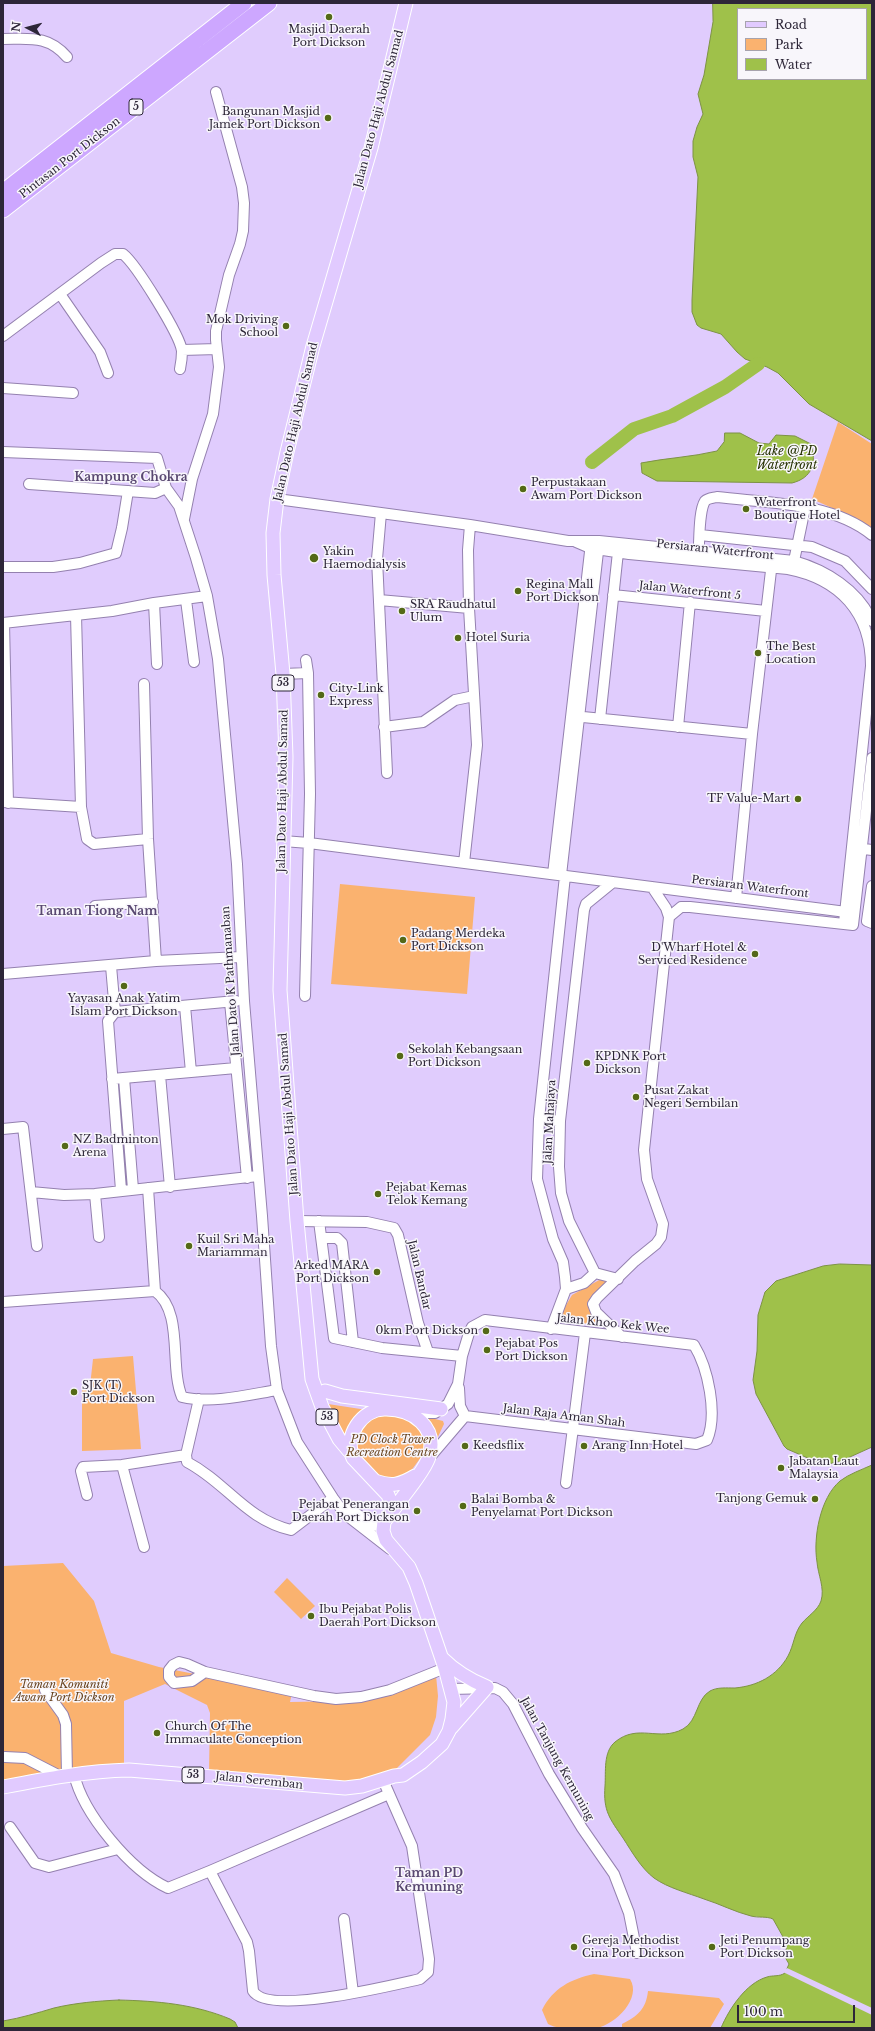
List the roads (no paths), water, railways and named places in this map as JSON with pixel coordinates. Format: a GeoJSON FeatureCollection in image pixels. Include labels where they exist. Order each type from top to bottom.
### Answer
{"type":"FeatureCollection","features":[{"type":"Feature","properties":{"kind":"highway","name":"Pintasan Port Dickson"},"geometry":{"type":"LineString","coordinates":[[3,192],[244,3]]}},
{"type":"Feature","properties":{"kind":"highway","name":"Pintasan Port Dickson"},"geometry":{"type":"LineString","coordinates":[[3,210],[269,3]]}},
{"type":"Feature","properties":{"kind":"main road","name":"Jalan Dato Haji Abdul Samad"},"geometry":{"type":"LineString","coordinates":[[349,1451],[339,1439],[322,1407],[312,1379],[297,1221],[280,990],[286,757],[283,674],[273,533],[277,499],[312,351],[371,148],[406,3]]}},
{"type":"Feature","properties":{"kind":"main road","name":"53"},"geometry":{"type":"LineString","coordinates":[[312,1379],[334,1398],[341,1401],[385,1408]]}},
{"type":"Feature","properties":{"kind":"main road"},"geometry":{"type":"LineString","coordinates":[[325,1391],[349,1397],[441,1409]]}},
{"type":"Feature","properties":{"kind":"main road"},"geometry":{"type":"LineString","coordinates":[[387,1518],[420,1472],[429,1458],[431,1448],[428,1433],[418,1418],[410,1412],[385,1408],[368,1415],[356,1425],[352,1434],[349,1451],[353,1458],[375,1481],[389,1486],[402,1484],[420,1472]]}},
{"type":"Feature","properties":{"kind":"main road","name":"53"},"geometry":{"type":"LineString","coordinates":[[375,1481],[388,1495],[390,1503],[387,1518]]}},
{"type":"Feature","properties":{"kind":"main road","name":"Jalan Seremban"},"geometry":{"type":"LineString","coordinates":[[3,1787],[67,1775],[101,1771],[130,1770],[327,1788],[362,1786],[403,1775],[422,1762],[442,1744],[449,1731],[454,1702],[443,1662],[416,1583],[409,1567],[386,1540],[383,1531],[387,1518]]}},
{"type":"Feature","properties":{"kind":"main road"},"geometry":{"type":"LineString","coordinates":[[443,1662],[465,1677],[487,1687],[449,1731]]}},
{"type":"Feature","properties":{"kind":"main road","name":"Jalan Seremban"},"geometry":{"type":"LineString","coordinates":[[389,1778],[431,1744],[440,1731],[450,1689]]}},
{"type":"Feature","properties":{"kind":"street"},"geometry":{"type":"LineString","coordinates":[[3,39],[40,39],[58,47],[67,57]]}},
{"type":"Feature","properties":{"kind":"street"},"geometry":{"type":"LineString","coordinates":[[184,519],[192,479],[213,414],[219,368],[216,331],[229,275],[240,244],[243,225],[244,203],[242,187],[216,92]]}},
{"type":"Feature","properties":{"kind":"street"},"geometry":{"type":"LineString","coordinates":[[3,336],[112,256],[123,254],[157,299],[182,350],[180,370]]}},
{"type":"Feature","properties":{"kind":"street"},"geometry":{"type":"LineString","coordinates":[[60,294],[100,352],[108,373]]}},
{"type":"Feature","properties":{"kind":"street"},"geometry":{"type":"LineString","coordinates":[[182,350],[217,349]]}},
{"type":"Feature","properties":{"kind":"street"},"geometry":{"type":"LineString","coordinates":[[3,388],[73,393]]}},
{"type":"Feature","properties":{"kind":"street","name":"Jalan Dato K Pathmanaban"},"geometry":{"type":"LineString","coordinates":[[3,452],[158,458],[166,488],[179,506],[184,519],[207,596],[218,659],[225,720],[237,864],[244,1001],[271,1346],[277,1390],[297,1442],[345,1514],[398,1553]]}},
{"type":"Feature","properties":{"kind":"street"},"geometry":{"type":"LineString","coordinates":[[29,484],[155,493],[166,488]]}},
{"type":"Feature","properties":{"kind":"street"},"geometry":{"type":"LineString","coordinates":[[3,568],[60,566],[80,563],[116,553],[128,491]]}},
{"type":"Feature","properties":{"kind":"street","name":"Persiaran Waterfront"},"geometry":{"type":"LineString","coordinates":[[700,535],[702,512],[707,499],[717,497],[819,510],[847,520],[872,535]]}},
{"type":"Feature","properties":{"kind":"street","name":"Persiaran Waterfront"},"geometry":{"type":"LineString","coordinates":[[277,499],[470,525],[595,545],[772,564],[806,573],[825,582],[846,597],[854,606],[869,629],[871,652],[870,707],[862,845]]}},
{"type":"Feature","properties":{"kind":"street"},"geometry":{"type":"LineString","coordinates":[[794,561],[805,508]]}},
{"type":"Feature","properties":{"kind":"street"},"geometry":{"type":"LineString","coordinates":[[381,513],[377,559],[387,773]]}},
{"type":"Feature","properties":{"kind":"street"},"geometry":{"type":"LineString","coordinates":[[464,863],[477,750],[469,608],[468,550],[470,525]]}},
{"type":"Feature","properties":{"kind":"street"},"geometry":{"type":"LineString","coordinates":[[698,556],[700,535],[812,547],[845,561],[870,583]]}},
{"type":"Feature","properties":{"kind":"street","name":"Persiaran Waterfront"},"geometry":{"type":"LineString","coordinates":[[595,545],[618,552],[698,556]]}},
{"type":"Feature","properties":{"kind":"street"},"geometry":{"type":"LineString","coordinates":[[551,1329],[566,1289],[563,1262],[553,1239],[537,1179],[539,1119],[575,716],[595,545]]}},
{"type":"Feature","properties":{"kind":"street"},"geometry":{"type":"LineString","coordinates":[[600,719],[618,552]]}},
{"type":"Feature","properties":{"kind":"street","name":"Persiaran Waterfront"},"geometry":{"type":"LineString","coordinates":[[772,564],[794,561],[823,572],[846,587],[861,602],[872,621]]}},
{"type":"Feature","properties":{"kind":"street"},"geometry":{"type":"LineString","coordinates":[[736,898],[752,734],[772,564]]}},
{"type":"Feature","properties":{"kind":"street","name":"Jalan Waterfront 5"},"geometry":{"type":"LineString","coordinates":[[613,595],[766,611]]}},
{"type":"Feature","properties":{"kind":"street"},"geometry":{"type":"LineString","coordinates":[[81,807],[5,802],[4,623],[112,611],[154,603],[186,600],[207,596]]}},
{"type":"Feature","properties":{"kind":"street"},"geometry":{"type":"LineString","coordinates":[[186,600],[194,662]]}},
{"type":"Feature","properties":{"kind":"street"},"geometry":{"type":"LineString","coordinates":[[379,600],[469,608]]}},
{"type":"Feature","properties":{"kind":"street"},"geometry":{"type":"LineString","coordinates":[[678,727],[690,602]]}},
{"type":"Feature","properties":{"kind":"street"},"geometry":{"type":"LineString","coordinates":[[154,603],[157,664]]}},
{"type":"Feature","properties":{"kind":"street"},"geometry":{"type":"LineString","coordinates":[[76,615],[81,807],[87,839],[94,844],[148,839]]}},
{"type":"Feature","properties":{"kind":"street"},"geometry":{"type":"LineString","coordinates":[[304,996],[309,843],[310,728],[308,673],[306,660]]}},
{"type":"Feature","properties":{"kind":"street"},"geometry":{"type":"LineString","coordinates":[[283,674],[308,673]]}},
{"type":"Feature","properties":{"kind":"street"},"geometry":{"type":"LineString","coordinates":[[144,684],[148,839],[156,961]]}},
{"type":"Feature","properties":{"kind":"street"},"geometry":{"type":"LineString","coordinates":[[384,727],[423,722],[455,700],[474,696]]}},
{"type":"Feature","properties":{"kind":"street"},"geometry":{"type":"LineString","coordinates":[[575,716],[752,734]]}},
{"type":"Feature","properties":{"kind":"street","name":"Persiaran Waterfront"},"geometry":{"type":"LineString","coordinates":[[283,841],[309,843],[850,912],[862,845],[872,758]]}},
{"type":"Feature","properties":{"kind":"street"},"geometry":{"type":"LineString","coordinates":[[862,845],[872,850]]}},
{"type":"Feature","properties":{"kind":"street","name":"Jalan Mahajaya"},"geometry":{"type":"LineString","coordinates":[[595,1273],[569,1221],[561,1193],[559,1145],[560,1120],[584,910],[586,904],[613,882]]}},
{"type":"Feature","properties":{"kind":"street"},"geometry":{"type":"LineString","coordinates":[[872,886],[867,921],[872,923]]}},
{"type":"Feature","properties":{"kind":"street"},"geometry":{"type":"LineString","coordinates":[[622,1337],[596,1312],[593,1306],[596,1298],[618,1279],[635,1261],[656,1244],[663,1230],[663,1224],[647,1179],[644,1150],[669,917],[666,908],[652,887]]}},
{"type":"Feature","properties":{"kind":"street"},"geometry":{"type":"LineString","coordinates":[[94,906],[153,902]]}},
{"type":"Feature","properties":{"kind":"street"},"geometry":{"type":"LineString","coordinates":[[669,917],[674,910],[681,907],[686,907],[853,925],[850,912]]}},
{"type":"Feature","properties":{"kind":"street"},"geometry":{"type":"LineString","coordinates":[[3,974],[156,961],[241,957]]}},
{"type":"Feature","properties":{"kind":"street"},"geometry":{"type":"LineString","coordinates":[[111,966],[116,1012],[108,1022],[121,1190]]}},
{"type":"Feature","properties":{"kind":"street"},"geometry":{"type":"LineString","coordinates":[[116,1012],[244,1001]]}},
{"type":"Feature","properties":{"kind":"street"},"geometry":{"type":"LineString","coordinates":[[230,1002],[247,1178]]}},
{"type":"Feature","properties":{"kind":"street"},"geometry":{"type":"LineString","coordinates":[[185,1006],[191,1072]]}},
{"type":"Feature","properties":{"kind":"street"},"geometry":{"type":"LineString","coordinates":[[112,1079],[236,1068]]}},
{"type":"Feature","properties":{"kind":"street"},"geometry":{"type":"LineString","coordinates":[[160,1075],[170,1187]]}},
{"type":"Feature","properties":{"kind":"street"},"geometry":{"type":"LineString","coordinates":[[124,1078],[133,1189]]}},
{"type":"Feature","properties":{"kind":"street"},"geometry":{"type":"LineString","coordinates":[[539,1119],[560,1120]]}},
{"type":"Feature","properties":{"kind":"street"},"geometry":{"type":"LineString","coordinates":[[3,1129],[23,1127],[37,1246]]}},
{"type":"Feature","properties":{"kind":"street"},"geometry":{"type":"LineString","coordinates":[[31,1192],[64,1195],[96,1194],[121,1190],[170,1187],[258,1176]]}},
{"type":"Feature","properties":{"kind":"street"},"geometry":{"type":"LineString","coordinates":[[148,1188],[156,1291]]}},
{"type":"Feature","properties":{"kind":"street"},"geometry":{"type":"LineString","coordinates":[[96,1194],[99,1237]]}},
{"type":"Feature","properties":{"kind":"street","name":"Jalan Bandar"},"geometry":{"type":"LineString","coordinates":[[297,1221],[367,1222],[394,1228],[398,1235],[418,1323],[428,1352]]}},
{"type":"Feature","properties":{"kind":"street"},"geometry":{"type":"LineString","coordinates":[[319,1221],[334,1338],[382,1348],[462,1356]]}},
{"type":"Feature","properties":{"kind":"street"},"geometry":{"type":"LineString","coordinates":[[322,1238],[337,1238],[342,1243],[353,1342]]}},
{"type":"Feature","properties":{"kind":"street"},"geometry":{"type":"LineString","coordinates":[[566,1289],[584,1283],[595,1273],[618,1279]]}},
{"type":"Feature","properties":{"kind":"street"},"geometry":{"type":"LineString","coordinates":[[3,1302],[156,1291],[163,1296],[168,1304],[171,1314],[179,1389],[182,1397],[199,1399],[227,1398],[277,1390]]}},
{"type":"Feature","properties":{"kind":"street","name":"Jalan Khoo Kek Wee"},"geometry":{"type":"LineString","coordinates":[[458,1384],[462,1356],[472,1327],[485,1320],[694,1345],[703,1363],[707,1382],[712,1420],[710,1434]]}},
{"type":"Feature","properties":{"kind":"street"},"geometry":{"type":"LineString","coordinates":[[566,1483],[585,1333]]}},
{"type":"Feature","properties":{"kind":"street"},"geometry":{"type":"LineString","coordinates":[[410,1412],[428,1414],[441,1409],[448,1404],[458,1384]]}},
{"type":"Feature","properties":{"kind":"street"},"geometry":{"type":"LineString","coordinates":[[429,1458],[465,1416],[460,1406],[458,1384]]}},
{"type":"Feature","properties":{"kind":"street"},"geometry":{"type":"LineString","coordinates":[[199,1399],[186,1455],[187,1462],[213,1480],[252,1513],[280,1527],[291,1530],[334,1498]]}},
{"type":"Feature","properties":{"kind":"street","name":"Jalan Raja Aman Shah"},"geometry":{"type":"LineString","coordinates":[[465,1416],[696,1444],[705,1442],[710,1434]]}},
{"type":"Feature","properties":{"kind":"street"},"geometry":{"type":"LineString","coordinates":[[87,1495],[81,1471],[82,1467],[122,1465],[186,1455]]}},
{"type":"Feature","properties":{"kind":"street"},"geometry":{"type":"LineString","coordinates":[[122,1465],[144,1547]]}},
{"type":"Feature","properties":{"kind":"street","name":"Jalan Dato K Pathmanaban"},"geometry":{"type":"LineString","coordinates":[[334,1498],[369,1523],[377,1526],[387,1518]]}},
{"type":"Feature","properties":{"kind":"street"},"geometry":{"type":"LineString","coordinates":[[205,1672],[314,1696],[336,1699],[361,1697],[390,1690],[443,1662]]}},
{"type":"Feature","properties":{"kind":"street","name":"Jalan Tanjung Kemuning"},"geometry":{"type":"LineString","coordinates":[[450,1689],[495,1688],[503,1692],[514,1704],[549,1774],[582,1828],[614,1874],[629,1913],[638,1953]]}},
{"type":"Feature","properties":{"kind":"street"},"geometry":{"type":"LineString","coordinates":[[45,1690],[63,1715],[66,1724],[67,1775]]}},
{"type":"Feature","properties":{"kind":"street"},"geometry":{"type":"LineString","coordinates":[[5,1757],[25,1758],[67,1775],[101,1828],[118,1849],[157,1882],[168,1888],[389,1794]]}},
{"type":"Feature","properties":{"kind":"street"},"geometry":{"type":"LineString","coordinates":[[210,1871],[247,1942],[254,1994],[272,2001],[311,2000],[420,1979],[428,1972],[429,1966],[412,1846],[389,1794],[389,1778]]}},
{"type":"Feature","properties":{"kind":"street"},"geometry":{"type":"LineString","coordinates":[[10,1826],[35,1863],[49,1867],[118,1849]]}},
{"type":"Feature","properties":{"kind":"street"},"geometry":{"type":"LineString","coordinates":[[344,1919],[352,1993]]}},
{"type":"Feature","properties":{"kind":"water"},"geometry":{"type":"Polygon","coordinates":[[[713,3],[872,3],[872,441],[809,404],[778,373],[767,367],[745,359],[721,334],[701,328],[697,325],[692,312],[698,177],[693,157],[693,141],[703,114],[698,94],[704,75],[713,22],[713,3]]]}},
{"type":"Feature","properties":{"kind":"water","name":"Lake @PD Waterfront"},"geometry":{"type":"Polygon","coordinates":[[[725,433],[740,433],[759,443],[769,444],[776,435],[795,436],[811,444],[813,451],[813,463],[811,469],[799,481],[792,483],[657,481],[642,473],[641,463],[717,451],[724,442],[725,433]]]}},
{"type":"Feature","properties":{"kind":"water"},"geometry":{"type":"Polygon","coordinates":[[[840,1264],[872,1265],[872,1447],[841,1461],[824,1465],[787,1449],[784,1446],[756,1394],[753,1380],[757,1351],[758,1315],[765,1292],[776,1281],[823,1266],[840,1264]]]}},
{"type":"Feature","properties":{"kind":"water"},"geometry":{"type":"Polygon","coordinates":[[[872,1465],[872,2028],[721,2028],[734,2005],[745,1991],[759,1980],[785,1973],[789,1964],[785,1957],[787,1944],[773,1919],[754,1917],[678,1890],[660,1882],[645,1870],[608,1814],[605,1802],[605,1769],[607,1757],[611,1746],[615,1742],[632,1734],[665,1734],[674,1733],[683,1729],[692,1721],[702,1699],[710,1691],[719,1688],[735,1688],[751,1685],[766,1679],[778,1669],[792,1648],[799,1627],[815,1610],[821,1601],[822,1586],[817,1562],[816,1542],[817,1530],[827,1497],[840,1481],[851,1474],[872,1465]]]}},
{"type":"Feature","properties":{"kind":"water"},"geometry":{"type":"Polygon","coordinates":[[[119,2000],[161,2002],[203,2010],[230,2019],[235,2022],[238,2028],[3,2028],[3,2021],[54,2008],[86,2002],[119,2000]]]}},
{"type":"Feature","properties":{"kind":"waterway"},"geometry":{"type":"LineString","coordinates":[[592,462],[634,429],[672,416],[725,387],[758,364]]}},
{"type":"Feature","properties":{"kind":"place","name":"Masjid Daerah Port Dickson"},"geometry":{"type":"Point","coordinates":[329,17]}},
{"type":"Feature","properties":{"kind":"place","name":"Bangunan Masjid Jamek Port Dickson"},"geometry":{"type":"Point","coordinates":[328,118]}},
{"type":"Feature","properties":{"kind":"place","name":"Mok Driving School"},"geometry":{"type":"Point","coordinates":[286,326]}},
{"type":"Feature","properties":{"kind":"place","name":"Perpustakaan Awam Port Dickson"},"geometry":{"type":"Point","coordinates":[523,489]}},
{"type":"Feature","properties":{"kind":"place","name":"Waterfront Boutique Hotel"},"geometry":{"type":"Point","coordinates":[746,509]}},
{"type":"Feature","properties":{"kind":"place","name":"Yakin Haemodialysis"},"geometry":{"type":"Point","coordinates":[314,558]}},
{"type":"Feature","properties":{"kind":"place","name":"Regina Mall Port Dickson"},"geometry":{"type":"Point","coordinates":[518,591]}},
{"type":"Feature","properties":{"kind":"place","name":"SRA Raudhatul Ulum"},"geometry":{"type":"Point","coordinates":[402,611]}},
{"type":"Feature","properties":{"kind":"place","name":"Hotel Suria"},"geometry":{"type":"Point","coordinates":[458,638]}},
{"type":"Feature","properties":{"kind":"place","name":"The Best Location"},"geometry":{"type":"Point","coordinates":[758,653]}},
{"type":"Feature","properties":{"kind":"place","name":"City-Link Express"},"geometry":{"type":"Point","coordinates":[321,695]}},
{"type":"Feature","properties":{"kind":"place","name":"TF Value-Mart"},"geometry":{"type":"Point","coordinates":[798,799]}},
{"type":"Feature","properties":{"kind":"place","name":"Padang Merdeka Port Dickson"},"geometry":{"type":"Point","coordinates":[403,940]}},
{"type":"Feature","properties":{"kind":"place","name":"D'Wharf Hotel & Serviced Residence"},"geometry":{"type":"Point","coordinates":[755,954]}},
{"type":"Feature","properties":{"kind":"place","name":"Yayasan Anak Yatim Islam Port Dickson"},"geometry":{"type":"Point","coordinates":[124,986]}},
{"type":"Feature","properties":{"kind":"place","name":"Sekolah Kebangsaan Port Dickson"},"geometry":{"type":"Point","coordinates":[400,1056]}},
{"type":"Feature","properties":{"kind":"place","name":"KPDNK Port Dickson"},"geometry":{"type":"Point","coordinates":[587,1063]}},
{"type":"Feature","properties":{"kind":"place","name":"Pusat Zakat Negeri Sembilan"},"geometry":{"type":"Point","coordinates":[636,1097]}},
{"type":"Feature","properties":{"kind":"place","name":"NZ Badminton Arena"},"geometry":{"type":"Point","coordinates":[65,1146]}},
{"type":"Feature","properties":{"kind":"place","name":"Pejabat Kemas Telok Kemang"},"geometry":{"type":"Point","coordinates":[378,1194]}},
{"type":"Feature","properties":{"kind":"place","name":"Kuil Sri Maha Mariamman"},"geometry":{"type":"Point","coordinates":[189,1246]}},
{"type":"Feature","properties":{"kind":"place","name":"Arked MARA Port Dickson"},"geometry":{"type":"Point","coordinates":[377,1272]}},
{"type":"Feature","properties":{"kind":"place","name":"0km Port Dickson"},"geometry":{"type":"Point","coordinates":[486,1331]}},
{"type":"Feature","properties":{"kind":"place","name":"Pejabat Pos Port Dickson"},"geometry":{"type":"Point","coordinates":[487,1350]}},
{"type":"Feature","properties":{"kind":"place","name":"SJK (T) Port Dickson"},"geometry":{"type":"Point","coordinates":[74,1392]}},
{"type":"Feature","properties":{"kind":"place","name":"Keedsflix"},"geometry":{"type":"Point","coordinates":[465,1446]}},
{"type":"Feature","properties":{"kind":"place","name":"Arang Inn Hotel"},"geometry":{"type":"Point","coordinates":[584,1446]}},
{"type":"Feature","properties":{"kind":"place","name":"Jabatan Laut Malaysia"},"geometry":{"type":"Point","coordinates":[781,1468]}},
{"type":"Feature","properties":{"kind":"place","name":"Tanjong Gemuk"},"geometry":{"type":"Point","coordinates":[815,1499]}},
{"type":"Feature","properties":{"kind":"place","name":"Balai Bomba & Penyelamat Port Dickson"},"geometry":{"type":"Point","coordinates":[463,1506]}},
{"type":"Feature","properties":{"kind":"place","name":"Pejabat Penerangan Daerah Port Dickson"},"geometry":{"type":"Point","coordinates":[417,1511]}},
{"type":"Feature","properties":{"kind":"place","name":"Ibu Pejabat Polis Daerah Port Dickson"},"geometry":{"type":"Point","coordinates":[311,1616]}},
{"type":"Feature","properties":{"kind":"place","name":"Church Of The Immaculate Conception"},"geometry":{"type":"Point","coordinates":[157,1733]}},
{"type":"Feature","properties":{"kind":"place","name":"Gereja Methodist Cina Port Dickson"},"geometry":{"type":"Point","coordinates":[574,1947]}},
{"type":"Feature","properties":{"kind":"place","name":"Jeti Penumpang Port Dickson"},"geometry":{"type":"Point","coordinates":[712,1947]}},
{"type":"Feature","properties":{"kind":"district","name":"Kampung Chokra"},"geometry":{"type":"Point","coordinates":[131,478]}},
{"type":"Feature","properties":{"kind":"district","name":"Taman Tiong Nam"},"geometry":{"type":"Point","coordinates":[97,912]}},
{"type":"Feature","properties":{"kind":"district","name":"Taman PD Kemuning"},"geometry":{"type":"Point","coordinates":[429,1881]}},
{"type":"Feature","properties":{"kind":"park label","name":"PD Clock Tower Recreation Centre"},"geometry":{"type":"Point","coordinates":[392,1446]}},
{"type":"Feature","properties":{"kind":"park label","name":"Taman Komuniti Awam Port Dickson"},"geometry":{"type":"Point","coordinates":[64,1691]}}]}
